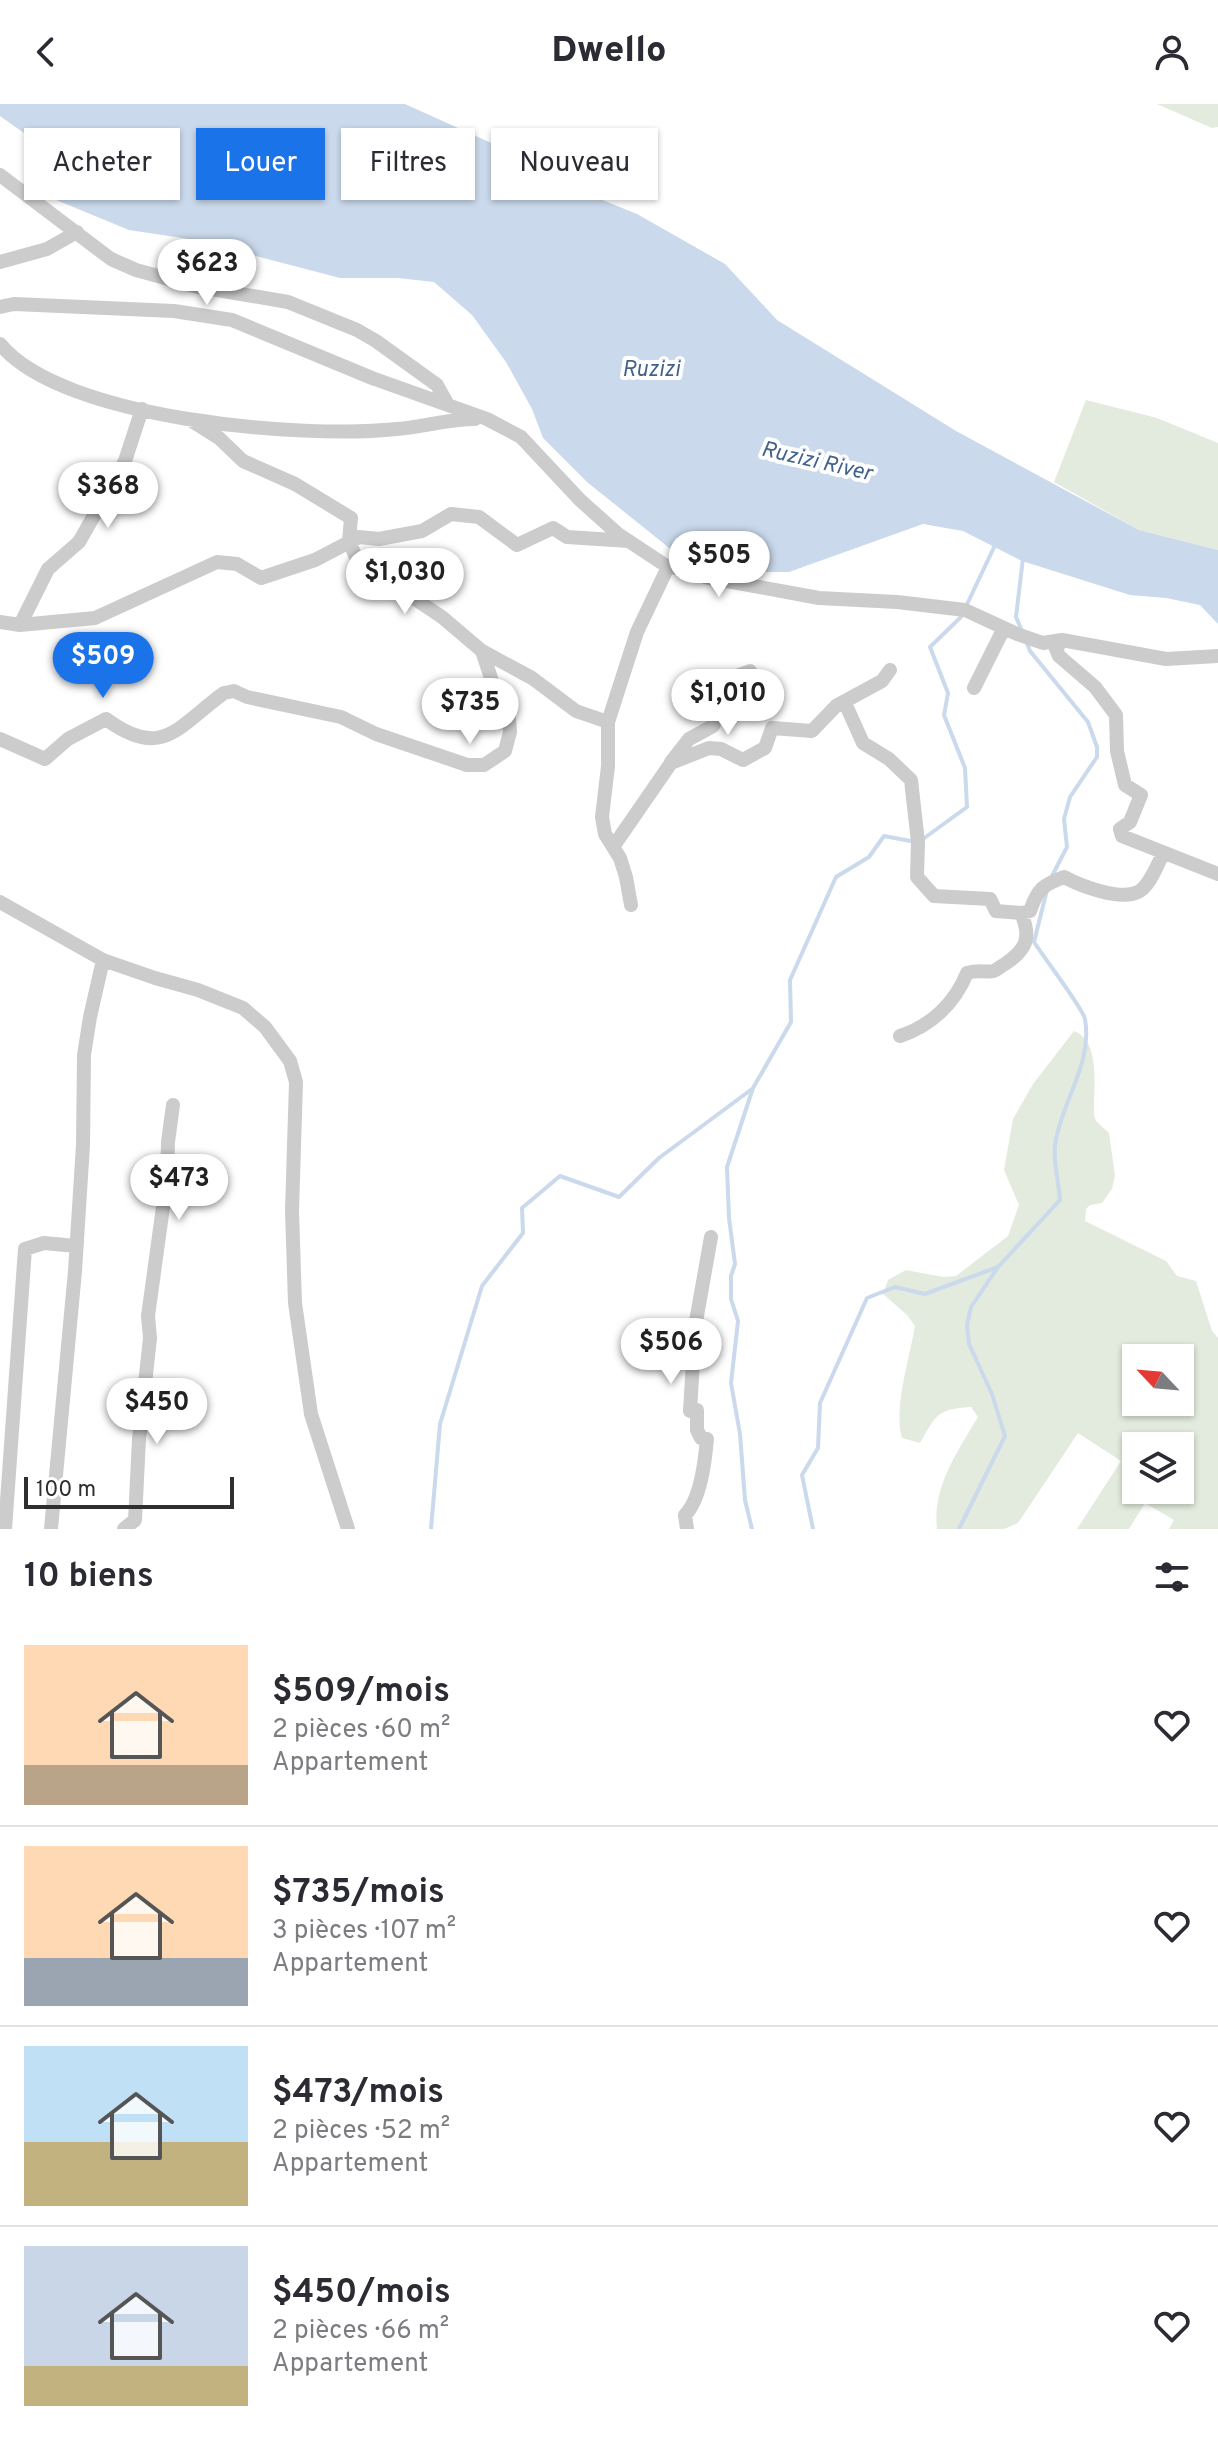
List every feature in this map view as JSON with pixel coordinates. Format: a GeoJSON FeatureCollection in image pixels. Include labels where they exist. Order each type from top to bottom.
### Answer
{"type":"FeatureCollection","features":[{"type":"Feature","properties":{"kind":"street"},"geometry":{"type":"LineString","coordinates":[[0,175],[111,259],[136,270],[194,286],[288,302],[357,330],[437,385],[448,405]]}},
{"type":"Feature","properties":{"kind":"street"},"geometry":{"type":"LineString","coordinates":[[0,262],[47,249],[77,232]]}},
{"type":"Feature","properties":{"kind":"street"},"geometry":{"type":"LineString","coordinates":[[0,307],[14,304],[201,313],[232,320],[372,378],[487,419],[521,437],[580,500],[668,567],[691,569],[705,577],[819,598],[897,602],[965,610],[1043,643],[1062,640],[1166,659],[1218,656]]}},
{"type":"Feature","properties":{"kind":"street"},"geometry":{"type":"LineString","coordinates":[[0,344],[24,366],[85,396],[192,421],[285,430],[372,430],[398,429],[451,419],[487,419]]}},
{"type":"Feature","properties":{"kind":"street"},"geometry":{"type":"LineString","coordinates":[[20,625],[48,569],[79,542],[111,487],[125,461],[142,409]]}},
{"type":"Feature","properties":{"kind":"street"},"geometry":{"type":"LineString","coordinates":[[192,421],[219,438],[243,461],[295,484],[351,518],[349,541],[360,567],[392,590],[415,599],[482,651],[532,678],[576,711],[608,722]]}},
{"type":"Feature","properties":{"kind":"street"},"geometry":{"type":"LineString","coordinates":[[0,622],[20,625],[95,618],[217,562],[237,564],[261,578],[315,560],[359,537],[379,539],[422,531],[451,514],[479,517],[517,545],[553,528],[567,537],[631,541]]}},
{"type":"Feature","properties":{"kind":"street"},"geometry":{"type":"LineString","coordinates":[[631,905],[626,877],[605,834],[602,817],[608,766],[608,722],[637,632],[668,567]]}},
{"type":"Feature","properties":{"kind":"street"},"geometry":{"type":"LineString","coordinates":[[974,688],[1010,631]]}},
{"type":"Feature","properties":{"kind":"street"},"geometry":{"type":"LineString","coordinates":[[1062,640],[1056,649],[1059,656],[1095,687],[1116,715],[1117,751],[1125,785],[1141,795],[1130,822],[1120,829],[1122,836],[1218,874]]}},
{"type":"Feature","properties":{"kind":"street"},"geometry":{"type":"LineString","coordinates":[[0,739],[45,759],[68,739],[106,719],[130,734],[149,740],[172,734],[224,693],[234,691],[247,697],[341,717],[422,750],[467,765],[484,765],[505,751],[510,732],[508,705],[495,690],[482,651]]}},
{"type":"Feature","properties":{"kind":"street"},"geometry":{"type":"LineString","coordinates":[[671,763],[709,748],[721,749],[743,760],[765,748],[772,728],[812,731],[836,706],[882,681],[890,670]]}},
{"type":"Feature","properties":{"kind":"street"},"geometry":{"type":"LineString","coordinates":[[613,847],[689,739],[713,726],[737,676],[750,671]]}},
{"type":"Feature","properties":{"kind":"street"},"geometry":{"type":"LineString","coordinates":[[845,703],[863,743],[889,759],[911,780],[918,842],[917,877],[934,896],[990,899],[996,911],[1021,913],[1030,911],[1035,896],[1045,884],[1064,877],[1089,889],[1119,894],[1137,893],[1146,885],[1163,854]]}},
{"type":"Feature","properties":{"kind":"street"},"geometry":{"type":"LineString","coordinates":[[0,902],[103,960],[198,990],[243,1008],[265,1027],[290,1061],[296,1082],[292,1211],[295,1303],[311,1414],[348,1529]]}},
{"type":"Feature","properties":{"kind":"street"},"geometry":{"type":"LineString","coordinates":[[900,1036],[921,1029],[941,1011],[960,991],[967,973],[980,969],[994,971],[1018,956],[1025,944],[1026,925],[1021,913]]}},
{"type":"Feature","properties":{"kind":"street"},"geometry":{"type":"LineString","coordinates":[[51,1529],[76,1246],[83,1145],[84,1055],[103,960]]}},
{"type":"Feature","properties":{"kind":"street"},"geometry":{"type":"LineString","coordinates":[[124,1529],[135,1520],[139,1439],[150,1338],[148,1316],[167,1178],[173,1105]]}},
{"type":"Feature","properties":{"kind":"street"},"geometry":{"type":"LineString","coordinates":[[687,1529],[685,1515],[691,1510],[703,1471],[707,1439],[701,1438],[697,1430],[697,1410],[690,1411],[690,1391],[695,1327],[711,1237]]}},
{"type":"Feature","properties":{"kind":"street"},"geometry":{"type":"LineString","coordinates":[[5,1529],[25,1249],[44,1243],[76,1246]]}},
{"type":"Feature","properties":{"kind":"shaded area"},"geometry":{"type":"Polygon","coordinates":[[[1157,104],[1218,104],[1218,127],[1212,128],[1157,104]]]}},
{"type":"Feature","properties":{"kind":"shaded area"},"geometry":{"type":"Polygon","coordinates":[[[1086,400],[1157,418],[1218,443],[1218,550],[1139,530],[1054,482],[1086,400]]]}},
{"type":"Feature","properties":{"kind":"shaded area"},"geometry":{"type":"Polygon","coordinates":[[[1074,1031],[1083,1037],[1089,1045],[1094,1068],[1094,1115],[1109,1133],[1115,1176],[1112,1189],[1102,1203],[1086,1209],[1085,1221],[1166,1261],[1177,1276],[1196,1281],[1212,1331],[1218,1338],[1218,1529],[1169,1529],[1174,1520],[1147,1504],[1194,1504],[1194,1432],[1122,1432],[1122,1504],[1144,1504],[1129,1529],[1077,1529],[1121,1461],[1078,1433],[1018,1523],[1004,1529],[937,1529],[938,1499],[948,1470],[978,1417],[971,1407],[951,1410],[934,1420],[920,1443],[902,1438],[901,1398],[915,1326],[883,1294],[888,1280],[906,1270],[943,1277],[956,1276],[1008,1236],[1019,1205],[1004,1170],[1013,1119],[1033,1084],[1074,1031]]]}},
{"type":"Feature","properties":{"kind":"water","name":"Ruzizi"},"geometry":{"type":"Polygon","coordinates":[[[0,104],[405,104],[458,128],[341,128],[341,200],[475,200],[475,136],[491,143],[491,200],[603,200],[637,214],[725,264],[777,320],[956,431],[1139,530],[1218,550],[1218,624],[1200,605],[1130,595],[1022,561],[963,531],[923,524],[789,572],[749,572],[673,551],[587,482],[543,438],[532,409],[506,362],[472,315],[434,282],[398,278],[340,278],[195,240],[129,230],[56,200],[180,200],[180,128],[24,128],[24,133],[0,116],[0,104]]]}},
{"type":"Feature","properties":{"kind":"waterway"},"geometry":{"type":"LineString","coordinates":[[923,839],[967,807],[965,768],[944,715],[948,693],[930,647],[961,617],[996,543]]}},
{"type":"Feature","properties":{"kind":"waterway"},"geometry":{"type":"LineString","coordinates":[[1022,631],[1016,617],[1023,558]]}},
{"type":"Feature","properties":{"kind":"waterway"},"geometry":{"type":"LineString","coordinates":[[1027,643],[1030,651],[1088,722],[1097,747],[1097,757],[1070,797],[1064,819],[1067,847],[1051,878]]}},
{"type":"Feature","properties":{"kind":"waterway"},"geometry":{"type":"LineString","coordinates":[[752,1529],[745,1500],[740,1434],[731,1383],[738,1321],[731,1299],[731,1276],[735,1264],[727,1167],[753,1088],[791,1022],[790,980],[836,877],[869,857],[884,836],[916,842]]}},
{"type":"Feature","properties":{"kind":"waterway"},"geometry":{"type":"LineString","coordinates":[[959,1529],[1005,1436],[992,1394],[969,1344],[967,1325],[971,1307],[998,1267],[1060,1200],[1055,1145],[1085,1052],[1083,1014],[1034,942],[1047,890]]}},
{"type":"Feature","properties":{"kind":"waterway"},"geometry":{"type":"LineString","coordinates":[[431,1529],[440,1424],[482,1286],[523,1233],[522,1208],[560,1176],[619,1197],[659,1158],[752,1089]]}},
{"type":"Feature","properties":{"kind":"waterway"},"geometry":{"type":"LineString","coordinates":[[813,1529],[802,1475],[818,1448],[820,1403],[867,1298],[895,1287],[925,1294],[998,1267]]}},
{"type":"Feature","properties":{"kind":"water label","name":"Ruzizi River"},"geometry":{"type":"Point","coordinates":[817,460]}}]}
